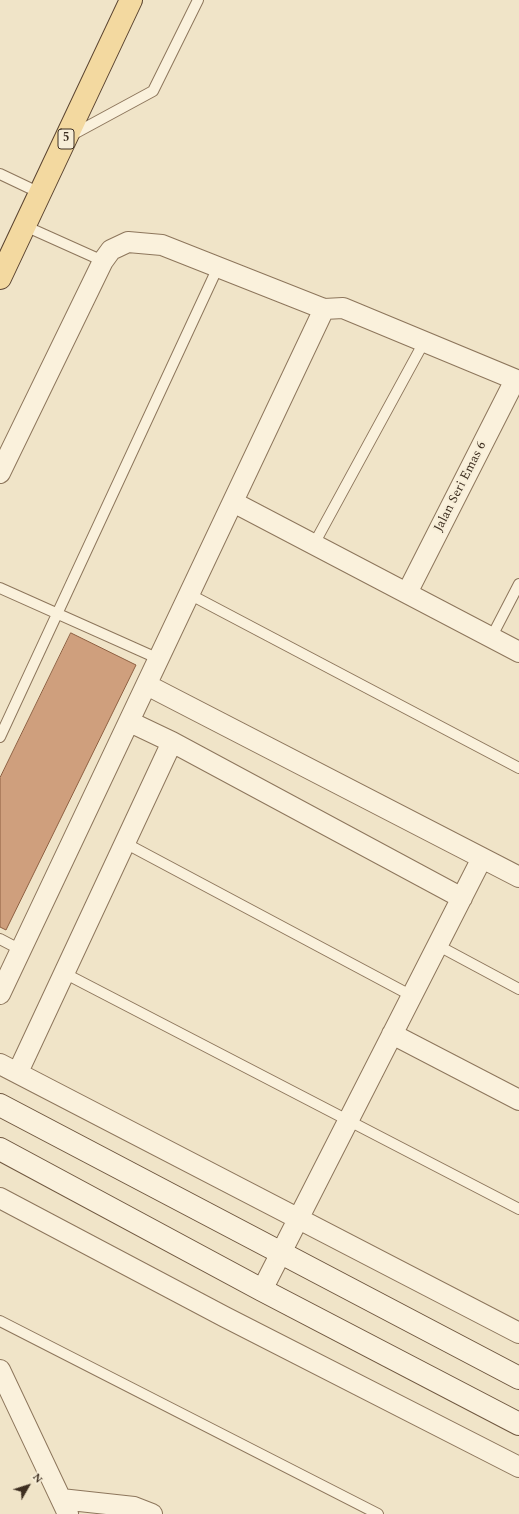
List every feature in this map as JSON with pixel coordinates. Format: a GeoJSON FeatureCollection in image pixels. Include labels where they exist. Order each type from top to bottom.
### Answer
{"type":"FeatureCollection","features":[{"type":"Feature","properties":{"kind":"main road","name":"5"},"geometry":{"type":"LineString","coordinates":[[0,278],[131,0]]}},
{"type":"Feature","properties":{"kind":"street"},"geometry":{"type":"LineString","coordinates":[[0,473],[103,262],[111,250],[128,242],[162,246],[324,309],[343,308],[517,380]]}},
{"type":"Feature","properties":{"kind":"street"},"geometry":{"type":"LineString","coordinates":[[0,994],[130,722],[324,309]]}},
{"type":"Feature","properties":{"kind":"street","name":"Jalan Seri Emas 6"},"geometry":{"type":"LineString","coordinates":[[407,593],[517,380]]}},
{"type":"Feature","properties":{"kind":"street"},"geometry":{"type":"LineString","coordinates":[[233,502],[519,652]]}},
{"type":"Feature","properties":{"kind":"street"},"geometry":{"type":"LineString","coordinates":[[147,685],[519,877]]}},
{"type":"Feature","properties":{"kind":"street"},"geometry":{"type":"LineString","coordinates":[[130,722],[172,742],[462,898]]}},
{"type":"Feature","properties":{"kind":"street"},"geometry":{"type":"LineString","coordinates":[[18,1072],[172,742]]}},
{"type":"Feature","properties":{"kind":"street"},"geometry":{"type":"LineString","coordinates":[[262,1290],[482,858]]}},
{"type":"Feature","properties":{"kind":"street"},"geometry":{"type":"LineString","coordinates":[[392,1034],[519,1100]]}},
{"type":"Feature","properties":{"kind":"street"},"geometry":{"type":"LineString","coordinates":[[0,1064],[519,1333]]}},
{"type":"Feature","properties":{"kind":"street"},"geometry":{"type":"LineString","coordinates":[[0,1105],[519,1378]]}},
{"type":"Feature","properties":{"kind":"street"},"geometry":{"type":"LineString","coordinates":[[0,1149],[262,1290],[519,1424]]}},
{"type":"Feature","properties":{"kind":"street"},"geometry":{"type":"LineString","coordinates":[[0,1198],[225,1317],[519,1467]]}},
{"type":"Feature","properties":{"kind":"street"},"geometry":{"type":"LineString","coordinates":[[0,1370],[64,1506],[134,1507],[152,1514]]}},
{"type":"Feature","properties":{"kind":"lane"},"geometry":{"type":"LineString","coordinates":[[66,138],[153,91],[198,0]]}},
{"type":"Feature","properties":{"kind":"lane"},"geometry":{"type":"LineString","coordinates":[[0,174],[40,193]]}},
{"type":"Feature","properties":{"kind":"lane"},"geometry":{"type":"LineString","coordinates":[[25,226],[103,262]]}},
{"type":"Feature","properties":{"kind":"lane"},"geometry":{"type":"LineString","coordinates":[[0,737],[218,267]]}},
{"type":"Feature","properties":{"kind":"lane"},"geometry":{"type":"LineString","coordinates":[[314,544],[424,342]]}},
{"type":"Feature","properties":{"kind":"lane"},"geometry":{"type":"LineString","coordinates":[[491,638],[519,584]]}},
{"type":"Feature","properties":{"kind":"lane"},"geometry":{"type":"LineString","coordinates":[[0,588],[159,659]]}},
{"type":"Feature","properties":{"kind":"lane"},"geometry":{"type":"LineString","coordinates":[[189,594],[519,768]]}},
{"type":"Feature","properties":{"kind":"lane"},"geometry":{"type":"LineString","coordinates":[[125,843],[412,996]]}},
{"type":"Feature","properties":{"kind":"lane"},"geometry":{"type":"LineString","coordinates":[[0,939],[21,950]]}},
{"type":"Feature","properties":{"kind":"lane"},"geometry":{"type":"LineString","coordinates":[[438,945],[519,989]]}},
{"type":"Feature","properties":{"kind":"lane"},"geometry":{"type":"LineString","coordinates":[[64,973],[519,1209]]}},
{"type":"Feature","properties":{"kind":"lane"},"geometry":{"type":"LineString","coordinates":[[0,1321],[378,1514]]}},
{"type":"Feature","properties":{"kind":"building"},"geometry":{"type":"Polygon","coordinates":[[[71,633],[136,665],[6,930],[0,927],[0,778],[71,633]]]}}]}
